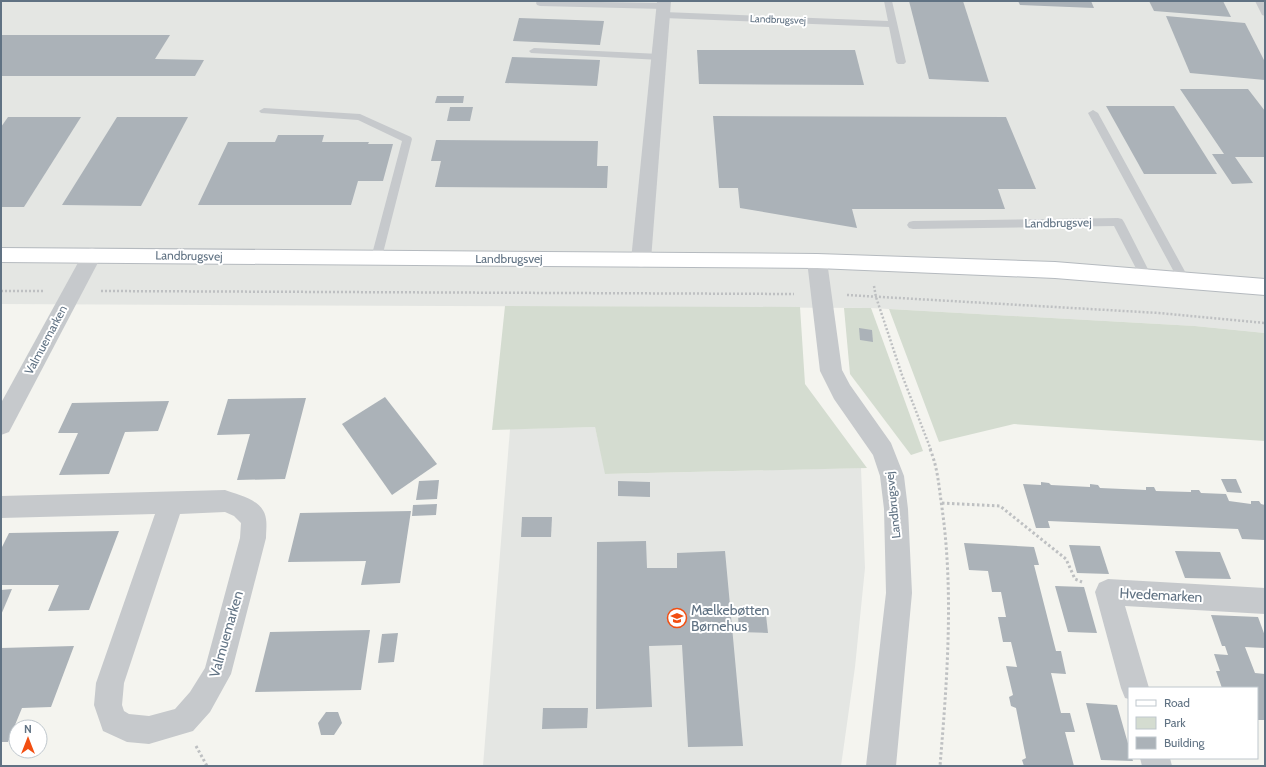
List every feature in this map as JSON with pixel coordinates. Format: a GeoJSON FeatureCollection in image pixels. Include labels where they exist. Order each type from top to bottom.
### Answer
{"type":"FeatureCollection","features":[{"type":"Feature","properties":{"kind":"street"},"geometry":{"type":"LineString","coordinates":[[641,260],[664,7]]}},
{"type":"Feature","properties":{"kind":"street","name":"Landbrugsvej"},"geometry":{"type":"LineString","coordinates":[[1,256],[92,255],[817,261],[1055,270],[1265,287]]}},
{"type":"Feature","properties":{"kind":"street","name":"Valmuemarken"},"geometry":{"type":"LineString","coordinates":[[1,425],[92,255]]}},
{"type":"Feature","properties":{"kind":"street","name":"Landbrugsvej"},"geometry":{"type":"LineString","coordinates":[[817,261],[831,371],[845,398],[882,450],[892,476],[896,509],[899,593],[881,766]]}},
{"type":"Feature","properties":{"kind":"street","name":"Valmuemarken"},"geometry":{"type":"LineString","coordinates":[[1,507],[225,501],[242,507],[254,518],[253,538],[217,674],[200,702],[183,721],[149,730],[127,728],[113,720],[108,705],[110,683],[171,503]]}},
{"type":"Feature","properties":{"kind":"street","name":"Hvedemarken"},"geometry":{"type":"LineString","coordinates":[[1135,687],[1108,592],[1265,601]]}},
{"type":"Feature","properties":{"kind":"lane"},"geometry":{"type":"LineString","coordinates":[[888,1],[901,62]]}},
{"type":"Feature","properties":{"kind":"lane"},"geometry":{"type":"LineString","coordinates":[[1259,1],[1265,13]]}},
{"type":"Feature","properties":{"kind":"lane","name":"Landbrugsvej"},"geometry":{"type":"LineString","coordinates":[[540,2],[664,7],[893,24]]}},
{"type":"Feature","properties":{"kind":"lane"},"geometry":{"type":"LineString","coordinates":[[534,51],[660,57]]}},
{"type":"Feature","properties":{"kind":"lane"},"geometry":{"type":"LineString","coordinates":[[264,111],[360,117],[407,140],[377,258]]}},
{"type":"Feature","properties":{"kind":"lane"},"geometry":{"type":"LineString","coordinates":[[1092,113],[1184,280]]}},
{"type":"Feature","properties":{"kind":"lane","name":"Landbrugsvej"},"geometry":{"type":"LineString","coordinates":[[913,225],[1118,222],[1146,277]]}},
{"type":"Feature","properties":{"kind":"path"},"geometry":{"type":"LineString","coordinates":[[869,263],[876,296],[902,375],[936,464],[942,503],[947,542],[948,667],[940,766]]}},
{"type":"Feature","properties":{"kind":"path"},"geometry":{"type":"LineString","coordinates":[[1,290],[820,294],[1160,313],[1265,323]]}},
{"type":"Feature","properties":{"kind":"path"},"geometry":{"type":"LineString","coordinates":[[942,503],[1000,506],[1066,559],[1075,579],[1108,592]]}},
{"type":"Feature","properties":{"kind":"shaded area"},"geometry":{"type":"Polygon","coordinates":[[[1,1],[1265,1],[1265,333],[1195,326],[871,308],[1,304],[1,1]]]}},
{"type":"Feature","properties":{"kind":"shaded area","name":"Mælkebøtten Børnehus"},"geometry":{"type":"Polygon","coordinates":[[[595,427],[606,474],[861,468],[865,568],[855,667],[841,766],[483,766],[510,429],[595,427]]]}},
{"type":"Feature","properties":{"kind":"green space"},"geometry":{"type":"Polygon","coordinates":[[[505,306],[800,307],[805,384],[867,468],[605,474],[595,427],[492,430],[505,306]]]}},
{"type":"Feature","properties":{"kind":"green space"},"geometry":{"type":"Polygon","coordinates":[[[844,308],[871,308],[923,451],[911,455],[850,374],[844,308]]]}},
{"type":"Feature","properties":{"kind":"green space"},"geometry":{"type":"Polygon","coordinates":[[[889,309],[1195,326],[1265,333],[1265,441],[1014,424],[939,442],[889,309]]]}},
{"type":"Feature","properties":{"kind":"building"},"geometry":{"type":"Polygon","coordinates":[[[909,1],[963,1],[989,82],[929,79],[909,1]]]}},
{"type":"Feature","properties":{"kind":"building"},"geometry":{"type":"Polygon","coordinates":[[[1018,1],[1091,1],[1094,8],[1020,5],[1018,1]]]}},
{"type":"Feature","properties":{"kind":"building"},"geometry":{"type":"Polygon","coordinates":[[[1149,1],[1223,1],[1231,17],[1154,11],[1149,1]]]}},
{"type":"Feature","properties":{"kind":"building"},"geometry":{"type":"Polygon","coordinates":[[[1166,16],[1245,23],[1265,62],[1265,80],[1190,73],[1166,16]]]}},
{"type":"Feature","properties":{"kind":"building"},"geometry":{"type":"Polygon","coordinates":[[[519,18],[604,21],[600,45],[513,41],[519,18]]]}},
{"type":"Feature","properties":{"kind":"building"},"geometry":{"type":"Polygon","coordinates":[[[1,35],[170,35],[155,59],[204,60],[195,76],[1,76],[1,35]]]}},
{"type":"Feature","properties":{"kind":"building"},"geometry":{"type":"Polygon","coordinates":[[[697,50],[855,50],[864,85],[699,84],[697,50]]]}},
{"type":"Feature","properties":{"kind":"building"},"geometry":{"type":"Polygon","coordinates":[[[512,57],[600,60],[597,86],[505,83],[512,57]]]}},
{"type":"Feature","properties":{"kind":"building"},"geometry":{"type":"Polygon","coordinates":[[[1180,89],[1248,89],[1265,111],[1265,157],[1235,157],[1253,183],[1232,184],[1212,154],[1224,154],[1180,89]]]}},
{"type":"Feature","properties":{"kind":"building"},"geometry":{"type":"Polygon","coordinates":[[[437,96],[464,96],[463,103],[435,103],[437,96]]]}},
{"type":"Feature","properties":{"kind":"building"},"geometry":{"type":"Polygon","coordinates":[[[1106,106],[1174,106],[1217,174],[1144,174],[1106,106]]]}},
{"type":"Feature","properties":{"kind":"building"},"geometry":{"type":"Polygon","coordinates":[[[450,107],[473,107],[470,121],[447,121],[450,107]]]}},
{"type":"Feature","properties":{"kind":"building"},"geometry":{"type":"Polygon","coordinates":[[[713,116],[1006,117],[1036,189],[998,189],[1005,209],[852,209],[857,228],[740,208],[738,188],[719,188],[713,116]]]}},
{"type":"Feature","properties":{"kind":"building"},"geometry":{"type":"Polygon","coordinates":[[[8,117],[81,117],[24,207],[1,207],[1,127],[8,117]]]}},
{"type":"Feature","properties":{"kind":"building"},"geometry":{"type":"Polygon","coordinates":[[[117,117],[188,117],[141,206],[62,205],[117,117]]]}},
{"type":"Feature","properties":{"kind":"building"},"geometry":{"type":"Polygon","coordinates":[[[278,135],[324,135],[322,142],[369,142],[368,144],[393,144],[383,181],[358,181],[351,205],[198,205],[228,142],[275,142],[278,135]]]}},
{"type":"Feature","properties":{"kind":"building"},"geometry":{"type":"Polygon","coordinates":[[[436,140],[598,141],[597,166],[608,166],[607,188],[435,187],[441,161],[431,161],[436,140]]]}},
{"type":"Feature","properties":{"kind":"building"},"geometry":{"type":"Polygon","coordinates":[[[859,328],[872,330],[873,342],[860,340],[859,328]]]}},
{"type":"Feature","properties":{"kind":"building"},"geometry":{"type":"Polygon","coordinates":[[[385,397],[437,464],[392,495],[342,424],[385,397]]]}},
{"type":"Feature","properties":{"kind":"building"},"geometry":{"type":"Polygon","coordinates":[[[306,398],[285,479],[237,480],[250,434],[217,435],[228,399],[306,398]]]}},
{"type":"Feature","properties":{"kind":"building"},"geometry":{"type":"Polygon","coordinates":[[[169,401],[158,431],[125,432],[109,474],[59,475],[78,433],[58,433],[72,403],[169,401]]]}},
{"type":"Feature","properties":{"kind":"building"},"geometry":{"type":"Polygon","coordinates":[[[1221,479],[1236,479],[1242,493],[1227,492],[1221,479]]]}},
{"type":"Feature","properties":{"kind":"building"},"geometry":{"type":"Polygon","coordinates":[[[439,480],[437,499],[416,500],[419,481],[439,480]]]}},
{"type":"Feature","properties":{"kind":"building"},"geometry":{"type":"Polygon","coordinates":[[[618,481],[650,482],[650,497],[618,496],[618,481]]]}},
{"type":"Feature","properties":{"kind":"building"},"geometry":{"type":"Polygon","coordinates":[[[1041,482],[1049,483],[1051,485],[1090,487],[1090,484],[1098,485],[1100,488],[1146,490],[1146,487],[1154,487],[1156,491],[1191,492],[1191,490],[1199,490],[1201,493],[1226,494],[1229,501],[1251,504],[1251,501],[1259,501],[1261,504],[1265,505],[1265,540],[1242,539],[1238,529],[1048,521],[1050,528],[1036,528],[1023,484],[1041,485],[1041,482]]]}},
{"type":"Feature","properties":{"kind":"building"},"geometry":{"type":"Polygon","coordinates":[[[437,504],[436,515],[412,516],[413,505],[437,504]]]}},
{"type":"Feature","properties":{"kind":"building"},"geometry":{"type":"Polygon","coordinates":[[[411,511],[400,583],[361,585],[366,561],[288,562],[300,513],[411,511]]]}},
{"type":"Feature","properties":{"kind":"building"},"geometry":{"type":"Polygon","coordinates":[[[522,517],[552,517],[551,537],[521,537],[522,517]]]}},
{"type":"Feature","properties":{"kind":"building"},"geometry":{"type":"Polygon","coordinates":[[[119,531],[89,610],[48,611],[59,585],[1,585],[1,549],[9,533],[119,531]]]}},
{"type":"Feature","properties":{"kind":"building"},"geometry":{"type":"Polygon","coordinates":[[[646,541],[647,568],[677,568],[677,553],[725,551],[743,746],[688,747],[682,645],[649,646],[652,707],[596,709],[597,542],[646,541]]]}},
{"type":"Feature","properties":{"kind":"building"},"geometry":{"type":"Polygon","coordinates":[[[964,543],[1034,547],[1039,565],[1034,565],[1056,651],[1061,651],[1066,674],[1051,673],[1061,713],[1070,713],[1075,732],[1065,732],[1074,766],[1024,766],[1022,760],[1026,758],[1016,708],[1011,706],[1009,697],[1013,695],[1006,666],[1017,667],[1011,642],[1003,642],[998,617],[1006,617],[1001,592],[992,592],[988,571],[969,570],[964,543]]]}},
{"type":"Feature","properties":{"kind":"building"},"geometry":{"type":"Polygon","coordinates":[[[1069,545],[1100,546],[1109,574],[1077,573],[1069,545]]]}},
{"type":"Feature","properties":{"kind":"building"},"geometry":{"type":"Polygon","coordinates":[[[1175,551],[1220,552],[1231,579],[1185,578],[1175,551]]]}},
{"type":"Feature","properties":{"kind":"building"},"geometry":{"type":"Polygon","coordinates":[[[1055,586],[1084,587],[1097,633],[1068,632],[1055,586]]]}},
{"type":"Feature","properties":{"kind":"building"},"geometry":{"type":"Polygon","coordinates":[[[12,589],[1,615],[1,590],[12,589]]]}},
{"type":"Feature","properties":{"kind":"building"},"geometry":{"type":"Polygon","coordinates":[[[738,615],[766,615],[768,633],[739,632],[738,615]]]}},
{"type":"Feature","properties":{"kind":"building"},"geometry":{"type":"Polygon","coordinates":[[[1211,615],[1258,617],[1265,636],[1265,648],[1245,647],[1255,673],[1265,674],[1265,720],[1258,720],[1258,687],[1222,687],[1216,671],[1220,671],[1214,654],[1228,655],[1225,646],[1222,646],[1211,615]]]}},
{"type":"Feature","properties":{"kind":"building"},"geometry":{"type":"Polygon","coordinates":[[[370,630],[361,690],[255,692],[270,632],[370,630]]]}},
{"type":"Feature","properties":{"kind":"building"},"geometry":{"type":"Polygon","coordinates":[[[398,633],[394,662],[378,663],[382,634],[398,633]]]}},
{"type":"Feature","properties":{"kind":"building"},"geometry":{"type":"Polygon","coordinates":[[[74,646],[51,707],[22,708],[17,719],[8,719],[8,742],[1,742],[1,648],[74,646]]]}},
{"type":"Feature","properties":{"kind":"building"},"geometry":{"type":"Polygon","coordinates":[[[1086,703],[1117,705],[1128,744],[1128,759],[1132,759],[1133,761],[1101,760],[1086,703]]]}},
{"type":"Feature","properties":{"kind":"building"},"geometry":{"type":"Polygon","coordinates":[[[543,708],[588,708],[587,728],[542,729],[543,708]]]}},
{"type":"Feature","properties":{"kind":"building"},"geometry":{"type":"Polygon","coordinates":[[[326,712],[338,712],[342,723],[334,735],[321,735],[318,723],[326,712]]]}},
{"type":"Feature","properties":{"kind":"place","name":"Mælkebøtten Børnehus"},"geometry":{"type":"Point","coordinates":[677,618]}}]}
